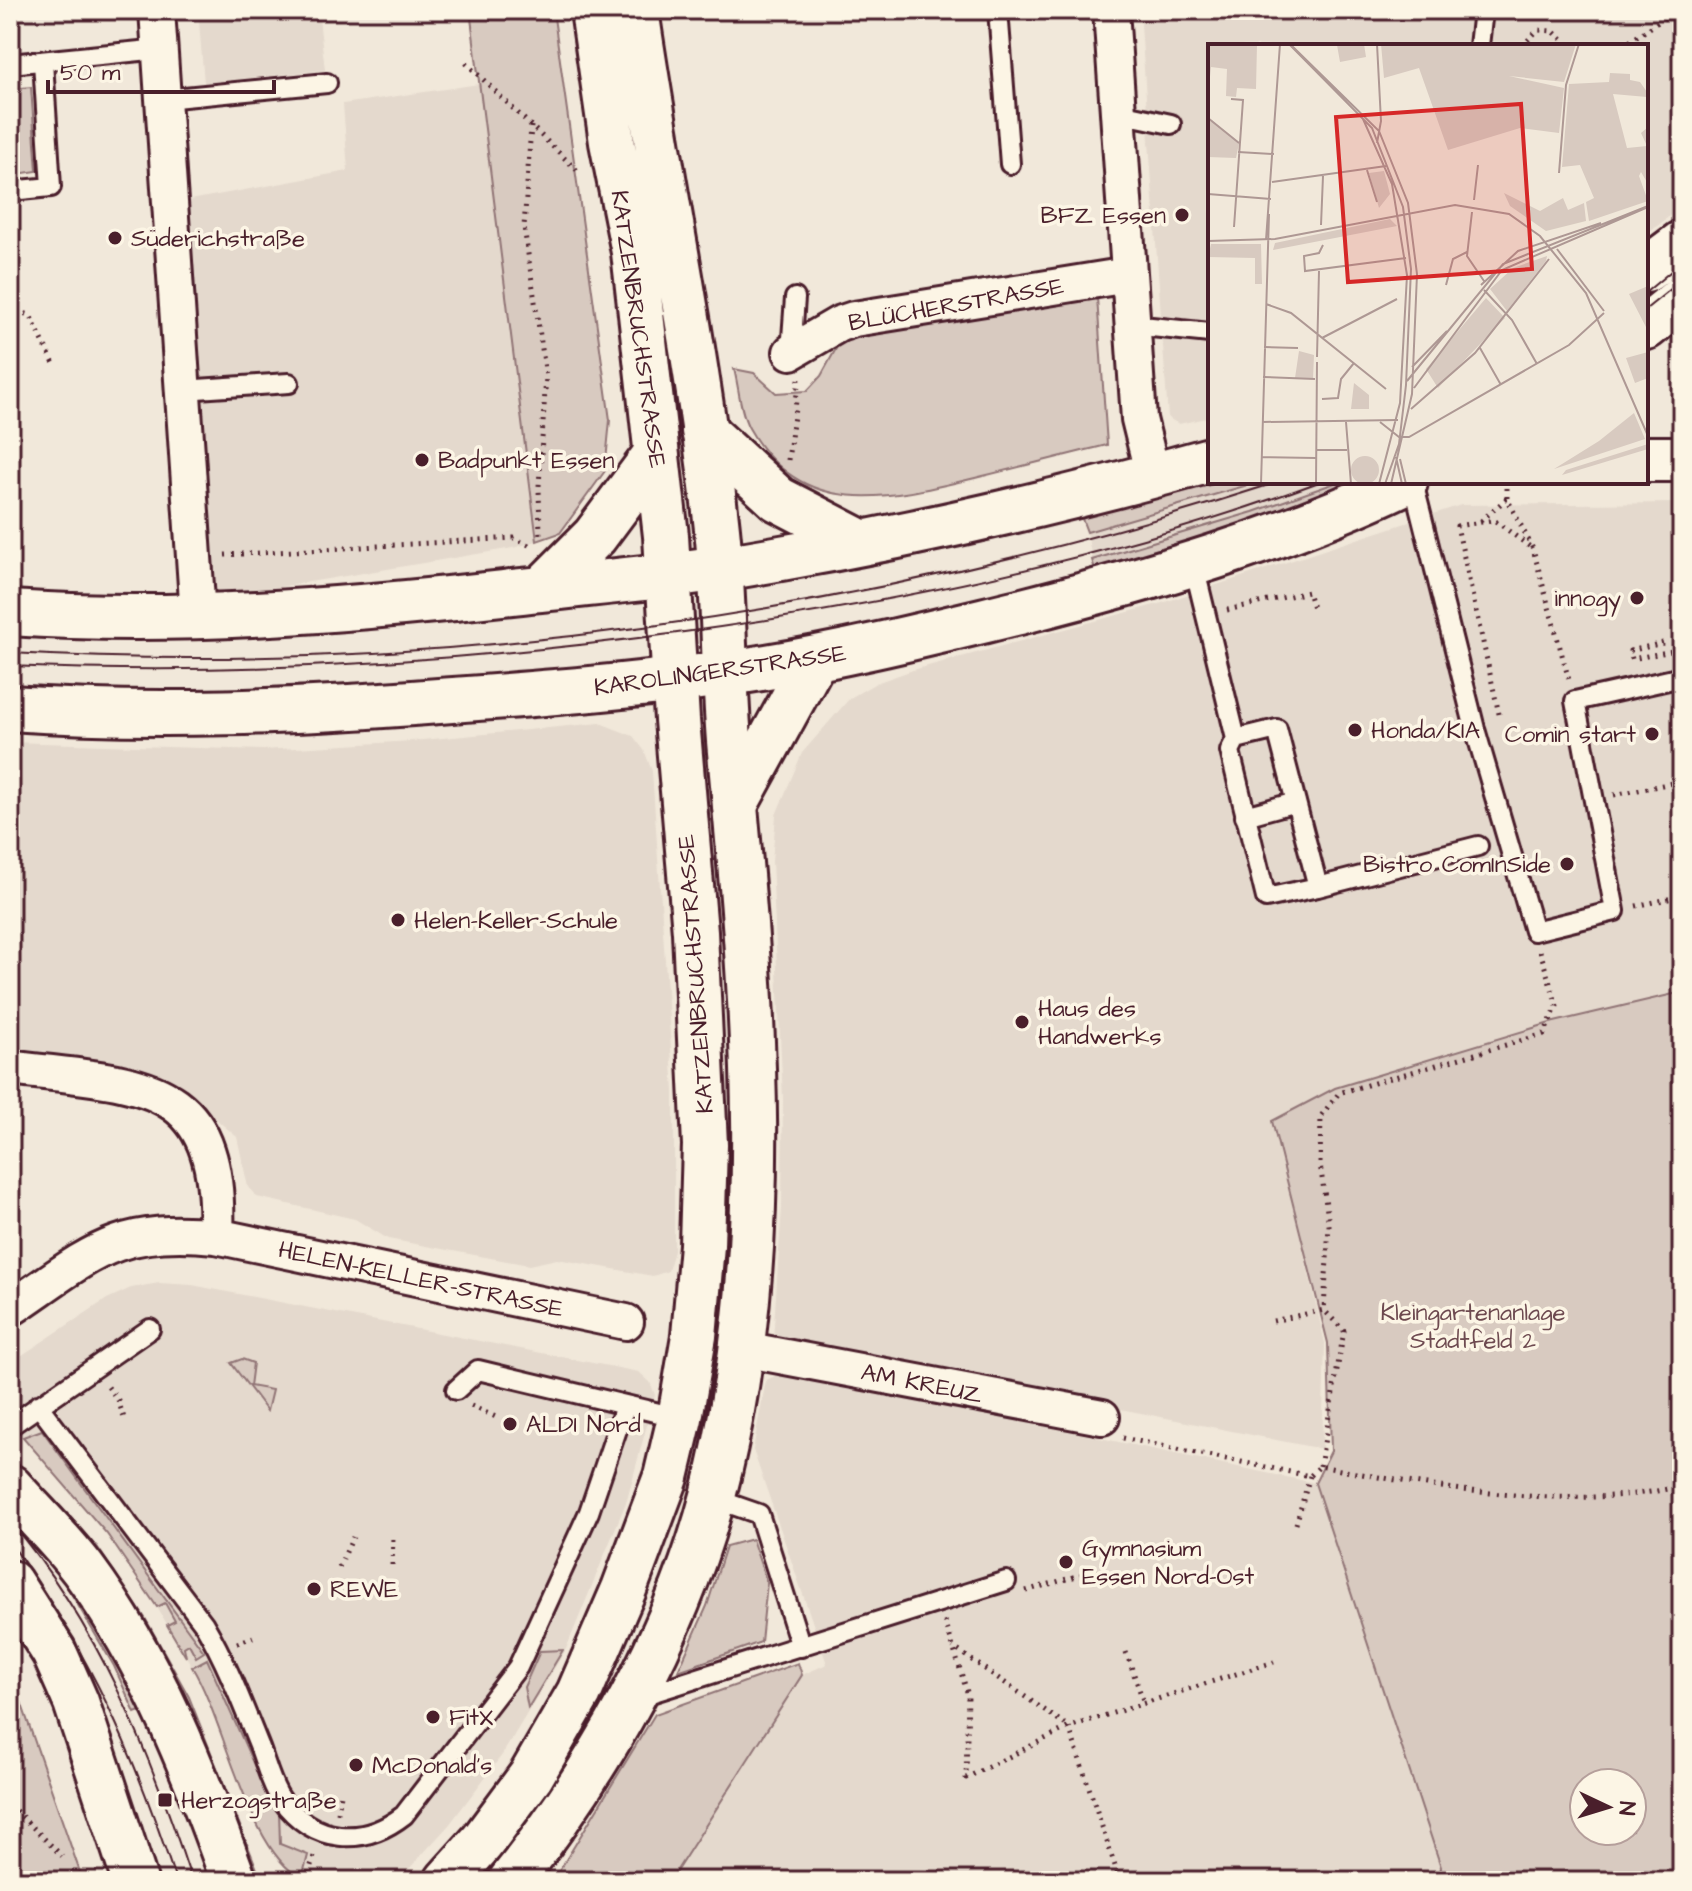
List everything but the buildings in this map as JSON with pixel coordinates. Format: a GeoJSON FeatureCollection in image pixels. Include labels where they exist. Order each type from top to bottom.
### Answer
{"type":"FeatureCollection","features":[{"type":"Feature","properties":{"kind":"main road","name":"KATZENBRUCHSTRASSE"},"geometry":{"type":"LineString","coordinates":[[447,1881],[482,1842],[531,1776],[579,1693],[666,1477],[680,1418],[698,1294],[705,1145],[695,932],[669,575],[634,252],[612,142],[593,10]]}},
{"type":"Feature","properties":{"kind":"main road","name":"KATZENBRUCHSTRASSE"},"geometry":{"type":"LineString","coordinates":[[511,1881],[551,1830],[631,1699],[668,1622],[713,1498],[743,1349],[752,1240],[756,1128],[724,674],[720,568],[704,431],[636,10]]}},
{"type":"Feature","properties":{"kind":"main road"},"geometry":{"type":"LineString","coordinates":[[1648,268],[1682,243]]}},
{"type":"Feature","properties":{"kind":"main road"},"geometry":{"type":"LineString","coordinates":[[1648,325],[1682,298]]}},
{"type":"Feature","properties":{"kind":"main road"},"geometry":{"type":"LineString","coordinates":[[704,431],[778,499],[859,541]]}},
{"type":"Feature","properties":{"kind":"main road"},"geometry":{"type":"LineString","coordinates":[[542,589],[595,536],[656,454]]}},
{"type":"Feature","properties":{"kind":"main road"},"geometry":{"type":"LineString","coordinates":[[1648,459],[1682,459]]}},
{"type":"Feature","properties":{"kind":"main road"},"geometry":{"type":"LineString","coordinates":[[10,613],[198,616],[419,603],[669,575],[859,541],[1153,476],[1208,461]]}},
{"type":"Feature","properties":{"kind":"main road","name":"KAROLINGERSTRASSE"},"geometry":{"type":"LineString","coordinates":[[10,708],[210,715],[299,712],[596,689],[724,674],[815,659],[1077,597],[1342,512],[1401,484]]}},
{"type":"Feature","properties":{"kind":"main road"},"geometry":{"type":"LineString","coordinates":[[735,805],[815,659]]}},
{"type":"Feature","properties":{"kind":"main road"},"geometry":{"type":"LineString","coordinates":[[10,1487],[82,1569],[129,1640],[176,1730],[235,1881]]}},
{"type":"Feature","properties":{"kind":"main road"},"geometry":{"type":"LineString","coordinates":[[10,1583],[54,1652],[76,1702],[135,1881]]}},
{"type":"Feature","properties":{"kind":"street"},"geometry":{"type":"LineString","coordinates":[[157,10],[198,616]]}},
{"type":"Feature","properties":{"kind":"street"},"geometry":{"type":"LineString","coordinates":[[1111,10],[1139,419],[1153,476]]}},
{"type":"Feature","properties":{"kind":"street","name":"BLÜCHERSTRASSE"},"geometry":{"type":"LineString","coordinates":[[791,352],[839,324],[854,319],[1128,275]]}},
{"type":"Feature","properties":{"kind":"street"},"geometry":{"type":"LineString","coordinates":[[10,1068],[124,1083],[160,1093],[191,1117],[211,1152],[218,1198],[216,1236]]}},
{"type":"Feature","properties":{"kind":"street","name":"HELEN-KELLER-STRASSE"},"geometry":{"type":"LineString","coordinates":[[10,1309],[101,1248],[132,1236],[172,1231],[216,1236],[626,1322]]}},
{"type":"Feature","properties":{"kind":"street","name":"AM KREUZ"},"geometry":{"type":"LineString","coordinates":[[743,1349],[1102,1417]]}},
{"type":"Feature","properties":{"kind":"lane"},"geometry":{"type":"LineString","coordinates":[[998,10],[1010,164]]}},
{"type":"Feature","properties":{"kind":"lane"},"geometry":{"type":"LineString","coordinates":[[1479,44],[1483,10]]}},
{"type":"Feature","properties":{"kind":"lane"},"geometry":{"type":"LineString","coordinates":[[10,64],[160,49]]}},
{"type":"Feature","properties":{"kind":"lane"},"geometry":{"type":"LineString","coordinates":[[10,191],[51,187],[43,62]]}},
{"type":"Feature","properties":{"kind":"lane"},"geometry":{"type":"LineString","coordinates":[[164,99],[327,83]]}},
{"type":"Feature","properties":{"kind":"lane"},"geometry":{"type":"LineString","coordinates":[[1119,113],[1171,124]]}},
{"type":"Feature","properties":{"kind":"lane"},"geometry":{"type":"LineString","coordinates":[[791,352],[795,298]]}},
{"type":"Feature","properties":{"kind":"lane"},"geometry":{"type":"LineString","coordinates":[[1132,325],[1208,333]]}},
{"type":"Feature","properties":{"kind":"lane"},"geometry":{"type":"LineString","coordinates":[[182,390],[289,383]]}},
{"type":"Feature","properties":{"kind":"lane"},"geometry":{"type":"LineString","coordinates":[[1414,484],[1475,729],[1534,931],[1615,911],[1575,701],[1682,677]]}},
{"type":"Feature","properties":{"kind":"lane"},"geometry":{"type":"LineString","coordinates":[[1193,562],[1236,739],[1230,751],[1266,898],[1478,846]]}},
{"type":"Feature","properties":{"kind":"lane"},"geometry":{"type":"LineString","coordinates":[[1236,739],[1277,729],[1318,887]]}},
{"type":"Feature","properties":{"kind":"lane"},"geometry":{"type":"LineString","coordinates":[[1245,816],[1296,802]]}},
{"type":"Feature","properties":{"kind":"lane"},"geometry":{"type":"LineString","coordinates":[[10,1426],[150,1329]]}},
{"type":"Feature","properties":{"kind":"lane"},"geometry":{"type":"LineString","coordinates":[[456,1390],[478,1370],[680,1418]]}},
{"type":"Feature","properties":{"kind":"lane"},"geometry":{"type":"LineString","coordinates":[[38,1405],[204,1624],[219,1650],[280,1798],[314,1828],[356,1838],[383,1832],[404,1815],[518,1667],[589,1512],[625,1406]]}},
{"type":"Feature","properties":{"kind":"lane"},"geometry":{"type":"LineString","coordinates":[[713,1498],[759,1514],[801,1647]]}},
{"type":"Feature","properties":{"kind":"lane"},"geometry":{"type":"LineString","coordinates":[[631,1699],[1006,1581]]}},
{"type":"Feature","properties":{"kind":"path"},"geometry":{"type":"LineString","coordinates":[[1626,44],[1676,10]]}},
{"type":"Feature","properties":{"kind":"path"},"geometry":{"type":"LineString","coordinates":[[1524,44],[1538,30],[1553,31],[1567,44]]}},
{"type":"Feature","properties":{"kind":"path"},"geometry":{"type":"LineString","coordinates":[[466,63],[584,177]]}},
{"type":"Feature","properties":{"kind":"path"},"geometry":{"type":"LineString","coordinates":[[194,556],[514,538],[540,551],[539,486],[546,376],[524,227],[531,126]]}},
{"type":"Feature","properties":{"kind":"path"},"geometry":{"type":"LineString","coordinates":[[10,309],[30,315],[55,366]]}},
{"type":"Feature","properties":{"kind":"path"},"geometry":{"type":"LineString","coordinates":[[778,499],[794,441],[801,384],[791,352]]}},
{"type":"Feature","properties":{"kind":"path"},"geometry":{"type":"LineString","coordinates":[[1507,488],[1507,498],[1533,549],[1564,672],[1575,701]]}},
{"type":"Feature","properties":{"kind":"path"},"geometry":{"type":"LineString","coordinates":[[1477,524],[1507,498]]}},
{"type":"Feature","properties":{"kind":"path"},"geometry":{"type":"LineString","coordinates":[[1501,724],[1457,526],[1494,520],[1533,549]]}},
{"type":"Feature","properties":{"kind":"path"},"geometry":{"type":"LineString","coordinates":[[1206,615],[1308,592],[1314,611]]}},
{"type":"Feature","properties":{"kind":"path"},"geometry":{"type":"LineString","coordinates":[[1663,643],[1630,651],[1632,659],[1682,649]]}},
{"type":"Feature","properties":{"kind":"path"},"geometry":{"type":"LineString","coordinates":[[1596,799],[1682,781]]}},
{"type":"Feature","properties":{"kind":"path"},"geometry":{"type":"LineString","coordinates":[[1615,911],[1682,896]]}},
{"type":"Feature","properties":{"kind":"path"},"geometry":{"type":"LineString","coordinates":[[1296,1524],[1310,1476],[1320,1466],[1344,1331],[1324,1310],[1329,1225],[1320,1164],[1321,1116],[1339,1093],[1544,1034],[1557,1006],[1534,931]]}},
{"type":"Feature","properties":{"kind":"path"},"geometry":{"type":"LineString","coordinates":[[1273,1321],[1324,1310]]}},
{"type":"Feature","properties":{"kind":"path"},"geometry":{"type":"LineString","coordinates":[[109,1389],[118,1400],[125,1421]]}},
{"type":"Feature","properties":{"kind":"path"},"geometry":{"type":"LineString","coordinates":[[1102,1417],[1111,1435],[1310,1476]]}},
{"type":"Feature","properties":{"kind":"path"},"geometry":{"type":"LineString","coordinates":[[1320,1466],[1427,1487],[1520,1495],[1647,1494],[1682,1486]]}},
{"type":"Feature","properties":{"kind":"path"},"geometry":{"type":"LineString","coordinates":[[339,1567],[353,1537]]}},
{"type":"Feature","properties":{"kind":"path"},"geometry":{"type":"LineString","coordinates":[[392,1565],[393,1537]]}},
{"type":"Feature","properties":{"kind":"path"},"geometry":{"type":"LineString","coordinates":[[1006,1581],[1029,1592],[1100,1569]]}},
{"type":"Feature","properties":{"kind":"path"},"geometry":{"type":"LineString","coordinates":[[938,1602],[968,1695],[966,1778],[1069,1727],[1274,1662]]}},
{"type":"Feature","properties":{"kind":"path"},"geometry":{"type":"LineString","coordinates":[[953,1647],[1069,1727],[1120,1881]]}},
{"type":"Feature","properties":{"kind":"path"},"geometry":{"type":"LineString","coordinates":[[1126,1652],[1144,1703]]}},
{"type":"Feature","properties":{"kind":"path"},"geometry":{"type":"LineString","coordinates":[[10,1805],[62,1856]]}},
{"type":"Feature","properties":{"kind":"shaded area"},"geometry":{"type":"Polygon","coordinates":[[[198,10],[318,10],[325,70],[204,83],[198,10]]]}},
{"type":"Feature","properties":{"kind":"shaded area","name":"BFZ Essen"},"geometry":{"type":"Polygon","coordinates":[[[1140,10],[1682,10],[1682,206],[1648,233],[1648,44],[1208,44],[1208,417],[1179,424],[1168,418],[1140,10]]]}},
{"type":"Feature","properties":{"kind":"shaded area"},"geometry":{"type":"Polygon","coordinates":[[[479,84],[537,541],[513,548],[207,599],[179,202],[348,171],[343,104],[479,84]]]}},
{"type":"Feature","properties":{"kind":"shaded area"},"geometry":{"type":"Polygon","coordinates":[[[1251,484],[1332,484],[1253,512],[1092,560],[1087,532],[1251,484]]]}},
{"type":"Feature","properties":{"kind":"shaded area"},"geometry":{"type":"Polygon","coordinates":[[[1682,503],[1682,992],[1550,1023],[1335,1088],[1273,1121],[1325,1343],[1322,1449],[773,1340],[782,1207],[783,1099],[772,861],[776,815],[802,753],[850,698],[876,683],[913,670],[1162,603],[1461,505],[1682,503]]]}},
{"type":"Feature","properties":{"kind":"shaded area","name":"Helen-Keller-Schule"},"geometry":{"type":"Polygon","coordinates":[[[600,723],[633,736],[644,750],[652,771],[674,1092],[674,1251],[668,1271],[653,1276],[557,1259],[529,1265],[388,1239],[355,1219],[257,1197],[248,1187],[237,1137],[197,1103],[10,1058],[10,742],[263,750],[412,741],[600,723]]]}},
{"type":"Feature","properties":{"kind":"shaded area"},"geometry":{"type":"Polygon","coordinates":[[[159,1283],[192,1285],[639,1372],[650,1382],[655,1395],[627,1500],[566,1649],[502,1755],[449,1825],[408,1870],[381,1881],[309,1881],[289,1872],[276,1858],[259,1828],[197,1675],[138,1575],[57,1474],[10,1425],[10,1363],[107,1299],[131,1288],[159,1283]]]}},
{"type":"Feature","properties":{"kind":"shaded area","name":"Gymnasium Essen Nord-Ost"},"geometry":{"type":"Polygon","coordinates":[[[785,1372],[1315,1483],[1441,1868],[1439,1881],[553,1881],[655,1714],[798,1663],[802,1675],[827,1664],[753,1450],[766,1380],[785,1372]]]}},
{"type":"Feature","properties":{"kind":"green space"},"geometry":{"type":"Polygon","coordinates":[[[470,10],[553,10],[610,420],[605,471],[560,533],[537,541],[470,10]]]}},
{"type":"Feature","properties":{"kind":"green space"},"geometry":{"type":"Polygon","coordinates":[[[31,87],[37,171],[10,175],[10,89],[31,87]]]}},
{"type":"Feature","properties":{"kind":"green space"},"geometry":{"type":"Polygon","coordinates":[[[1097,297],[1107,445],[917,491],[854,496],[824,491],[796,479],[771,458],[749,428],[744,415],[734,369],[754,373],[776,393],[807,391],[821,376],[843,336],[1097,297]]]}},
{"type":"Feature","properties":{"kind":"green space"},"geometry":{"type":"Polygon","coordinates":[[[1208,484],[1251,484],[1087,532],[1081,516],[1208,484]]]}},
{"type":"Feature","properties":{"kind":"green space"},"geometry":{"type":"Polygon","coordinates":[[[1332,484],[1352,484],[1293,510],[1096,572],[1092,560],[1253,512],[1332,484]]]}},
{"type":"Feature","properties":{"kind":"green space","name":"Kleingartenanlage Stadtfeld 2"},"geometry":{"type":"Polygon","coordinates":[[[1682,992],[1682,1881],[1439,1881],[1441,1867],[1315,1483],[1331,1451],[1328,1343],[1272,1121],[1335,1088],[1550,1023],[1682,992]]]}},
{"type":"Feature","properties":{"kind":"green space"},"geometry":{"type":"Polygon","coordinates":[[[242,1359],[253,1363],[250,1386],[272,1390],[267,1411],[231,1363],[242,1359]]]}},
{"type":"Feature","properties":{"kind":"green space"},"geometry":{"type":"Polygon","coordinates":[[[42,1430],[204,1652],[196,1657],[189,1644],[184,1647],[186,1657],[167,1625],[175,1621],[165,1603],[157,1607],[107,1534],[23,1437],[42,1430]]]}},
{"type":"Feature","properties":{"kind":"green space"},"geometry":{"type":"Polygon","coordinates":[[[752,1539],[767,1583],[761,1642],[678,1671],[707,1606],[726,1546],[752,1539]]]}},
{"type":"Feature","properties":{"kind":"green space"},"geometry":{"type":"Polygon","coordinates":[[[96,1545],[145,1618],[189,1697],[257,1869],[239,1847],[98,1564],[96,1545]]]}},
{"type":"Feature","properties":{"kind":"green space"},"geometry":{"type":"Polygon","coordinates":[[[59,1573],[76,1585],[148,1708],[135,1713],[114,1666],[59,1573]]]}},
{"type":"Feature","properties":{"kind":"green space"},"geometry":{"type":"Polygon","coordinates":[[[563,1650],[528,1708],[524,1687],[540,1651],[563,1650]]]}},
{"type":"Feature","properties":{"kind":"green space"},"geometry":{"type":"Polygon","coordinates":[[[207,1659],[269,1799],[279,1810],[280,1844],[308,1855],[302,1878],[283,1864],[252,1814],[204,1690],[192,1667],[207,1659]]]}},
{"type":"Feature","properties":{"kind":"green space"},"geometry":{"type":"Polygon","coordinates":[[[798,1663],[802,1675],[670,1881],[553,1881],[655,1714],[798,1663]]]}},
{"type":"Feature","properties":{"kind":"green space"},"geometry":{"type":"Polygon","coordinates":[[[10,1681],[20,1699],[83,1881],[10,1881],[10,1681]]]}},
{"type":"Feature","properties":{"kind":"tram line"},"geometry":{"type":"LineString","coordinates":[[1648,290],[1682,262]]}},
{"type":"Feature","properties":{"kind":"tram line"},"geometry":{"type":"LineString","coordinates":[[1648,307],[1682,280]]}},
{"type":"Feature","properties":{"kind":"tram line"},"geometry":{"type":"LineString","coordinates":[[10,653],[170,658],[331,655],[491,644],[652,626],[811,600],[968,568],[1124,528],[1271,484]]}},
{"type":"Feature","properties":{"kind":"tram line"},"geometry":{"type":"LineString","coordinates":[[10,666],[175,669],[340,665],[505,653],[670,634],[835,609],[999,576],[1161,534],[1313,484]]}},
{"type":"Feature","properties":{"kind":"tram line"},"geometry":{"type":"LineString","coordinates":[[10,1522],[70,1604],[119,1692],[158,1785],[192,1881]]}},
{"type":"Feature","properties":{"kind":"tram line"},"geometry":{"type":"LineString","coordinates":[[10,1542],[87,1664],[126,1746],[176,1881]]}},
{"type":"Feature","properties":{"kind":"place","name":"BFZ Essen"},"geometry":{"type":"Point","coordinates":[1182,215]}},
{"type":"Feature","properties":{"kind":"place","name":"Süderichstraße"},"geometry":{"type":"Point","coordinates":[115,238]}},
{"type":"Feature","properties":{"kind":"place","name":"Badpunkt Essen"},"geometry":{"type":"Point","coordinates":[422,460]}},
{"type":"Feature","properties":{"kind":"place","name":"innogy"},"geometry":{"type":"Point","coordinates":[1637,598]}},
{"type":"Feature","properties":{"kind":"place","name":"Honda/KIA"},"geometry":{"type":"Point","coordinates":[1355,730]}},
{"type":"Feature","properties":{"kind":"place","name":"Comin start"},"geometry":{"type":"Point","coordinates":[1652,734]}},
{"type":"Feature","properties":{"kind":"place","name":"Bistro ComInSide"},"geometry":{"type":"Point","coordinates":[1567,864]}},
{"type":"Feature","properties":{"kind":"place","name":"Helen-Keller-Schule"},"geometry":{"type":"Point","coordinates":[398,920]}},
{"type":"Feature","properties":{"kind":"place","name":"Haus des Handwerks"},"geometry":{"type":"Point","coordinates":[1022,1022]}},
{"type":"Feature","properties":{"kind":"place","name":"ALDI Nord"},"geometry":{"type":"Point","coordinates":[510,1424]}},
{"type":"Feature","properties":{"kind":"place","name":"Gymnasium Essen Nord-Ost"},"geometry":{"type":"Point","coordinates":[1066,1562]}},
{"type":"Feature","properties":{"kind":"place","name":"REWE"},"geometry":{"type":"Point","coordinates":[314,1589]}},
{"type":"Feature","properties":{"kind":"place","name":"FitX"},"geometry":{"type":"Point","coordinates":[433,1717]}},
{"type":"Feature","properties":{"kind":"place","name":"McDonald's"},"geometry":{"type":"Point","coordinates":[356,1765]}},
{"type":"Feature","properties":{"kind":"place","name":"Herzogstraße"},"geometry":{"type":"Point","coordinates":[165,1800]}}]}
